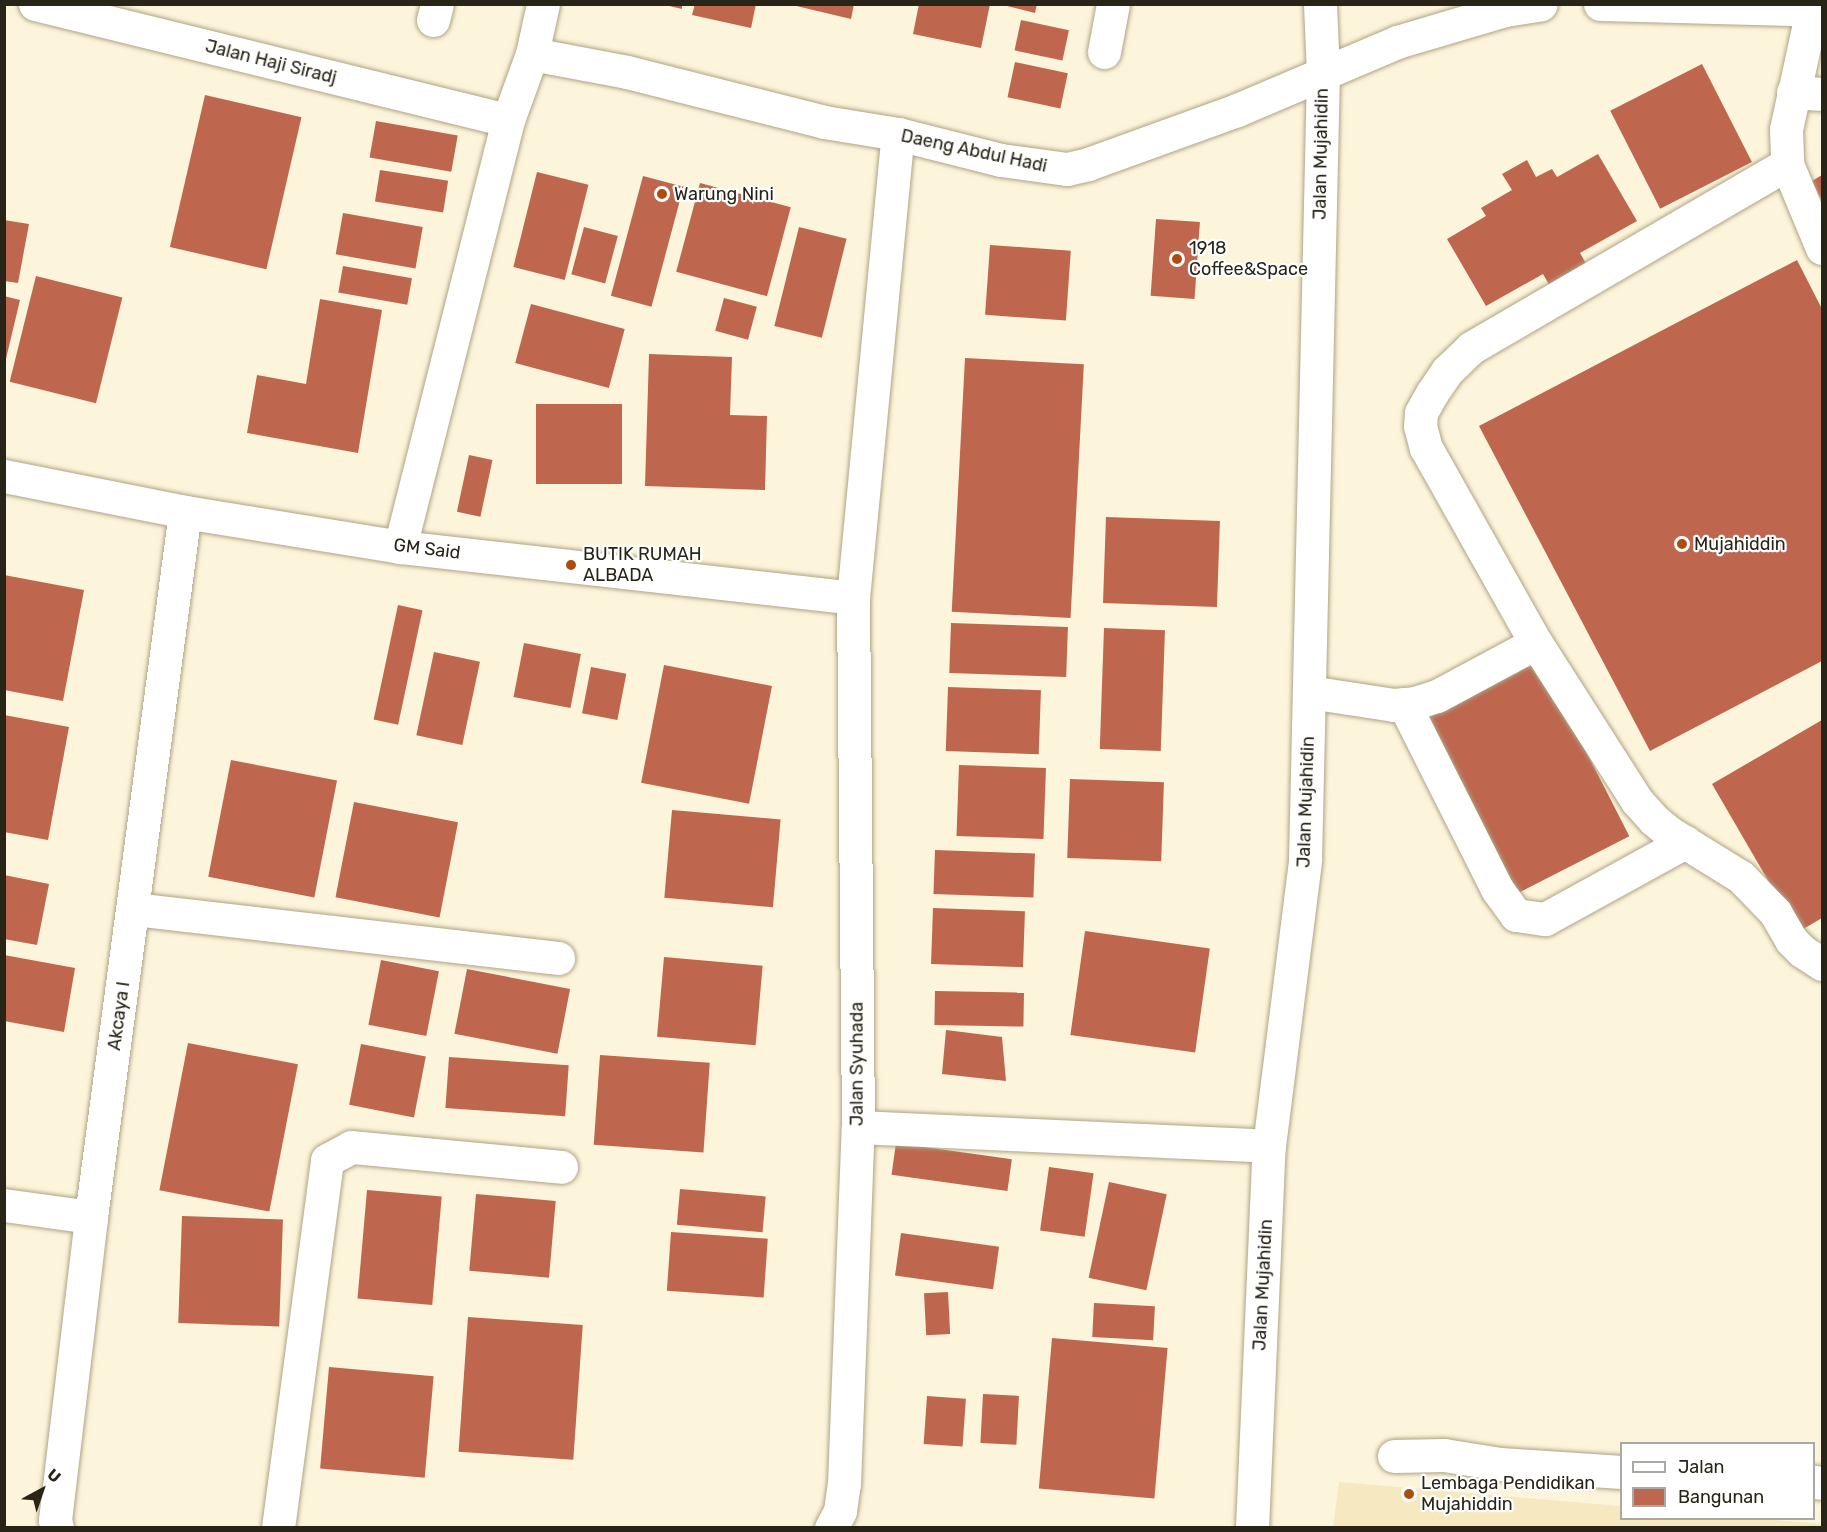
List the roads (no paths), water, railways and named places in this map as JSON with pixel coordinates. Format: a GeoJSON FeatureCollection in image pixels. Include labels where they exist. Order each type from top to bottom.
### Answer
{"type":"FeatureCollection","features":[{"type":"Feature","properties":{"kind":"street","name":"Jalan Haji Siradj"},"geometry":{"type":"LineString","coordinates":[[34,4],[508,120]]}},
{"type":"Feature","properties":{"kind":"street"},"geometry":{"type":"LineString","coordinates":[[400,547],[508,120],[532,54],[543,4]]}},
{"type":"Feature","properties":{"kind":"street"},"geometry":{"type":"LineString","coordinates":[[1104,52],[1113,4]]}},
{"type":"Feature","properties":{"kind":"street","name":"Jalan Mujahidin"},"geometry":{"type":"LineString","coordinates":[[1252,1527],[1269,1146],[1305,860],[1323,73],[1320,4]]}},
{"type":"Feature","properties":{"kind":"street","name":"Daeng Abdul Hadi"},"geometry":{"type":"LineString","coordinates":[[532,54],[566,58],[627,72],[824,122],[898,134],[1001,160],[1067,169],[1088,164],[1237,110],[1421,34],[1505,10],[1540,4]]}},
{"type":"Feature","properties":{"kind":"street"},"geometry":{"type":"LineString","coordinates":[[1600,4],[1817,10],[1808,93],[1786,129],[1787,164],[1822,248]]}},
{"type":"Feature","properties":{"kind":"street","name":"Jalan Syuhada"},"geometry":{"type":"LineString","coordinates":[[831,1527],[840,1511],[844,1484],[858,1127],[853,598],[898,134]]}},
{"type":"Feature","properties":{"kind":"street"},"geometry":{"type":"LineString","coordinates":[[1787,164],[1471,348],[1447,371],[1432,393],[1421,413],[1420,426],[1426,448],[1536,643],[1637,801],[1654,820],[1741,877],[1775,912],[1791,940],[1802,951],[1822,964]]}},
{"type":"Feature","properties":{"kind":"street","name":"GM Said"},"geometry":{"type":"LineString","coordinates":[[4,476],[185,512],[400,547],[853,598]]}},
{"type":"Feature","properties":{"kind":"street","name":"Akcaya I"},"geometry":{"type":"LineString","coordinates":[[56,1523],[91,1218],[134,909],[185,512]]}},
{"type":"Feature","properties":{"kind":"street"},"geometry":{"type":"LineString","coordinates":[[1309,692],[1404,704],[1437,696],[1536,643]]}},
{"type":"Feature","properties":{"kind":"street"},"geometry":{"type":"LineString","coordinates":[[1404,704],[1497,889],[1516,915],[1545,919],[1685,842]]}},
{"type":"Feature","properties":{"kind":"street"},"geometry":{"type":"LineString","coordinates":[[134,909],[558,958]]}},
{"type":"Feature","properties":{"kind":"street"},"geometry":{"type":"LineString","coordinates":[[858,1127],[1269,1146]]}},
{"type":"Feature","properties":{"kind":"street"},"geometry":{"type":"LineString","coordinates":[[278,1527],[327,1160],[351,1147],[561,1167]]}},
{"type":"Feature","properties":{"kind":"street"},"geometry":{"type":"LineString","coordinates":[[4,1205],[91,1218]]}},
{"type":"Feature","properties":{"kind":"street"},"geometry":{"type":"LineString","coordinates":[[1394,1456],[1444,1455],[1500,1464],[1620,1472]]}},
{"type":"Feature","properties":{"kind":"place","name":"Warung Nini"},"geometry":{"type":"Point","coordinates":[662,194]}},
{"type":"Feature","properties":{"kind":"place","name":"1918 Coffee&Space"},"geometry":{"type":"Point","coordinates":[1177,259]}},
{"type":"Feature","properties":{"kind":"place","name":"Mujahiddin"},"geometry":{"type":"Point","coordinates":[1682,544]}},
{"type":"Feature","properties":{"kind":"place","name":"BUTIK RUMAH ALBADA"},"geometry":{"type":"Point","coordinates":[571,565]}},
{"type":"Feature","properties":{"kind":"place","name":"Lembaga Pendidikan Mujahiddin"},"geometry":{"type":"Point","coordinates":[1409,1494]}}]}
